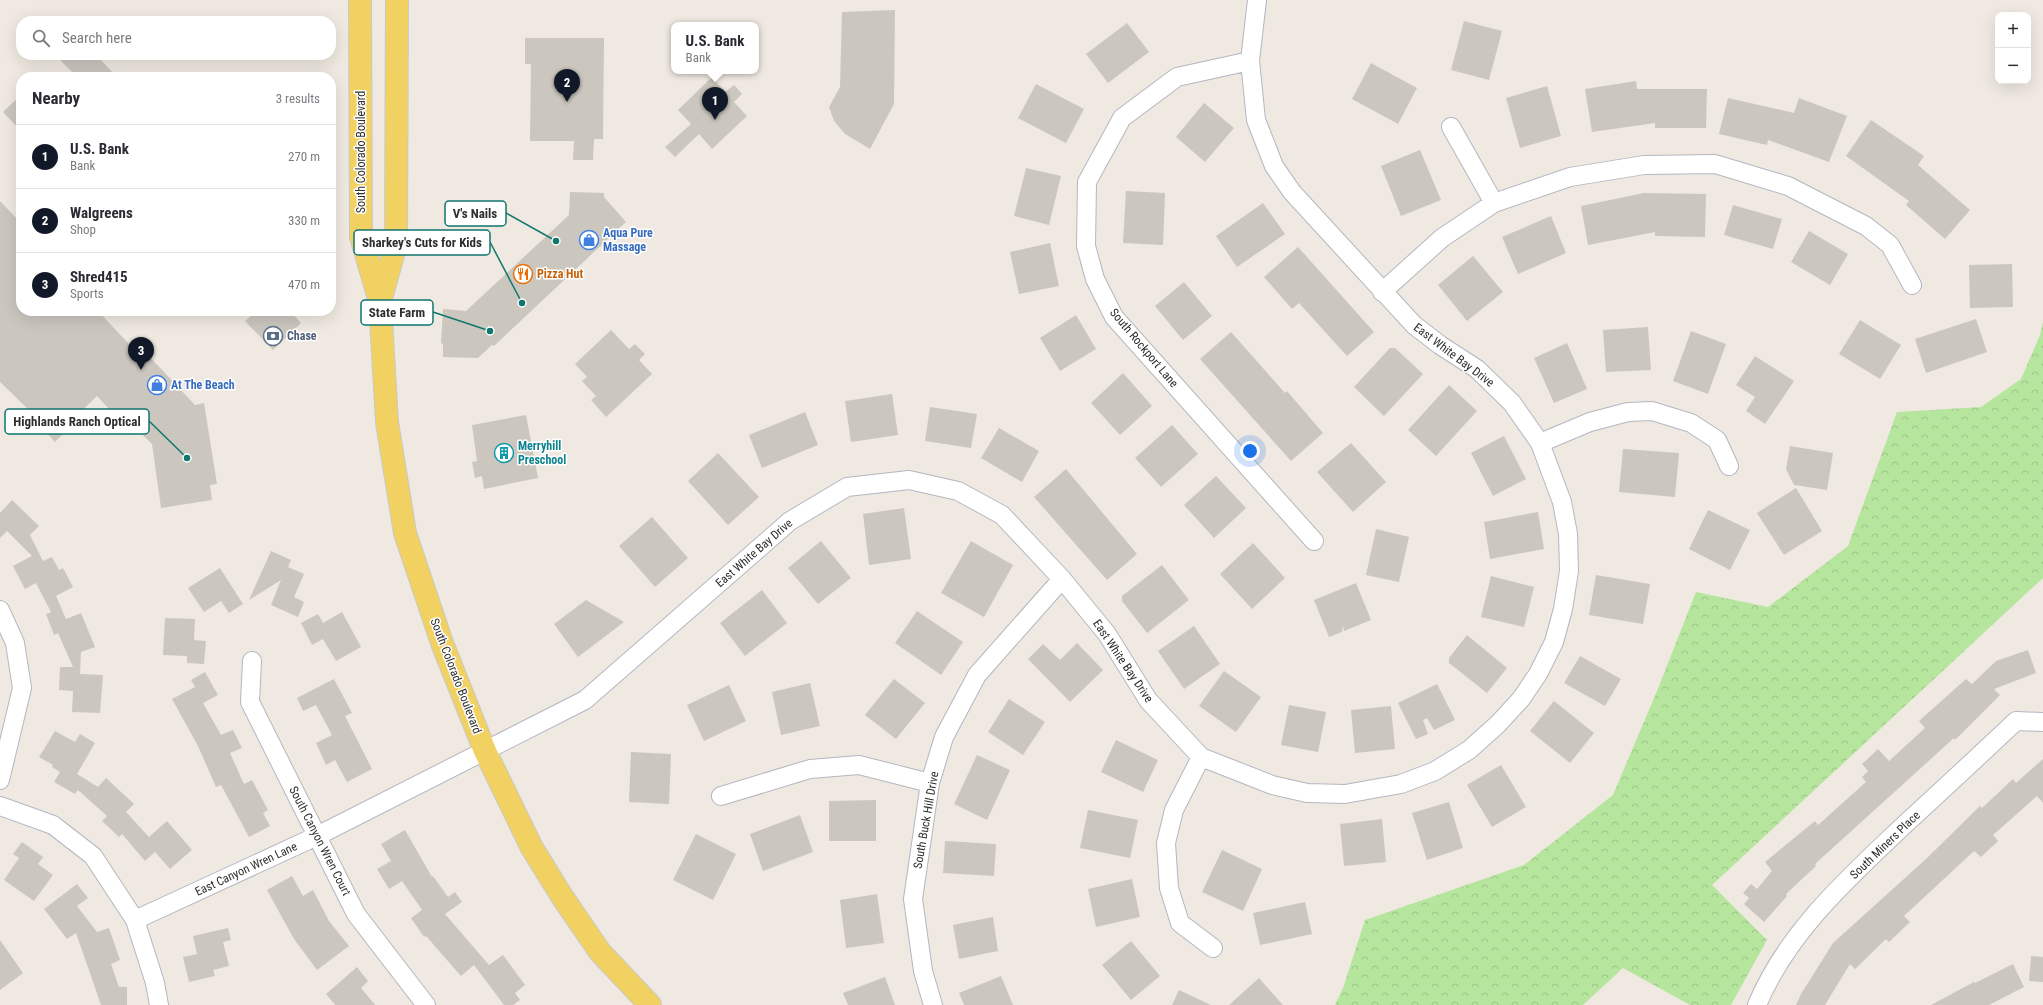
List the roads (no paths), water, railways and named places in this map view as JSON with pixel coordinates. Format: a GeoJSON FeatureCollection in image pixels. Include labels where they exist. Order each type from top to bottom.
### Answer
{"type":"FeatureCollection","features":[{"type":"Feature","properties":{"kind":"main road","name":"South Colorado Boulevard"},"geometry":{"type":"LineString","coordinates":[[360,0],[361,237],[380,302],[387,422],[405,533],[442,643],[485,751],[532,848],[563,898],[600,952],[650,1005]]}},
{"type":"Feature","properties":{"kind":"main road","name":"South Colorado Boulevard"},"geometry":{"type":"LineString","coordinates":[[380,302],[396,244],[397,0]]}},
{"type":"Feature","properties":{"kind":"street","name":"East White Bay Drive"},"geometry":{"type":"LineString","coordinates":[[485,751],[585,700],[790,521],[847,487],[908,480],[958,491],[1002,515],[1062,579],[1107,634],[1148,700],[1201,757],[1272,785],[1307,793],[1345,794],[1401,784],[1435,771],[1469,750],[1498,724],[1530,687],[1554,642],[1563,609],[1569,572],[1568,534],[1562,502],[1540,443],[1512,403],[1477,370],[1440,346],[1414,325],[1382,292],[1292,192],[1274,166],[1256,120],[1250,61],[1257,0]]}},
{"type":"Feature","properties":{"kind":"street","name":"South Rockport Lane"},"geometry":{"type":"LineString","coordinates":[[1250,61],[1176,77],[1122,118],[1087,182],[1086,246],[1095,279],[1114,317],[1314,541]]}},
{"type":"Feature","properties":{"kind":"street"},"geometry":{"type":"LineString","coordinates":[[1451,127],[1494,203]]}},
{"type":"Feature","properties":{"kind":"street"},"geometry":{"type":"LineString","coordinates":[[1382,292],[1442,238],[1494,203],[1570,177],[1644,165],[1715,164],[1788,186],[1866,226],[1890,245],[1912,285]]}},
{"type":"Feature","properties":{"kind":"street"},"geometry":{"type":"LineString","coordinates":[[1540,443],[1590,422],[1628,412],[1652,411],[1691,423],[1717,440],[1729,466]]}},
{"type":"Feature","properties":{"kind":"street","name":"South Buck Hill Drive"},"geometry":{"type":"LineString","coordinates":[[933,1005],[923,970],[913,899],[930,783],[944,737],[977,675],[1062,579]]}},
{"type":"Feature","properties":{"kind":"street"},"geometry":{"type":"LineString","coordinates":[[0,610],[15,642],[22,688],[0,780]]}},
{"type":"Feature","properties":{"kind":"street","name":"South Canyon Wren Court"},"geometry":{"type":"LineString","coordinates":[[252,661],[250,702],[356,914],[426,1005]]}},
{"type":"Feature","properties":{"kind":"street","name":"South Miners Place"},"geometry":{"type":"LineString","coordinates":[[1757,1005],[1769,980],[1808,922],[1869,858],[2016,721],[2043,722]]}},
{"type":"Feature","properties":{"kind":"street","name":"East Canyon Wren Lane"},"geometry":{"type":"LineString","coordinates":[[135,920],[317,836],[485,751]]}},
{"type":"Feature","properties":{"kind":"street"},"geometry":{"type":"LineString","coordinates":[[1201,757],[1174,810],[1166,843],[1168,888],[1180,923],[1213,948]]}},
{"type":"Feature","properties":{"kind":"street"},"geometry":{"type":"LineString","coordinates":[[721,796],[810,769],[859,765],[930,783]]}},
{"type":"Feature","properties":{"kind":"street"},"geometry":{"type":"LineString","coordinates":[[0,806],[54,825],[94,856],[135,920],[155,983],[159,1005]]}},
{"type":"Feature","properties":{"kind":"place","name":"Walgreens"},"geometry":{"type":"Point","coordinates":[567,102]}},
{"type":"Feature","properties":{"kind":"place","name":"U.S. Bank"},"geometry":{"type":"Point","coordinates":[715,120]}},
{"type":"Feature","properties":{"kind":"place","name":"Aqua Pure Massage"},"geometry":{"type":"Point","coordinates":[589,240]}},
{"type":"Feature","properties":{"kind":"place","name":"V's Nails"},"geometry":{"type":"Point","coordinates":[556,241]}},
{"type":"Feature","properties":{"kind":"place","name":"Pizza Hut"},"geometry":{"type":"Point","coordinates":[523,274]}},
{"type":"Feature","properties":{"kind":"place","name":"Sharkey's Cuts for Kids"},"geometry":{"type":"Point","coordinates":[522,303]}},
{"type":"Feature","properties":{"kind":"place","name":"State Farm"},"geometry":{"type":"Point","coordinates":[490,331]}},
{"type":"Feature","properties":{"kind":"place","name":"Chase"},"geometry":{"type":"Point","coordinates":[273,336]}},
{"type":"Feature","properties":{"kind":"place","name":"Shred415"},"geometry":{"type":"Point","coordinates":[141,370]}},
{"type":"Feature","properties":{"kind":"place","name":"At The Beach"},"geometry":{"type":"Point","coordinates":[157,385]}},
{"type":"Feature","properties":{"kind":"place","name":"Merryhill Preschool"},"geometry":{"type":"Point","coordinates":[504,453]}},
{"type":"Feature","properties":{"kind":"place","name":"Highlands Ranch Optical"},"geometry":{"type":"Point","coordinates":[187,458]}}]}
